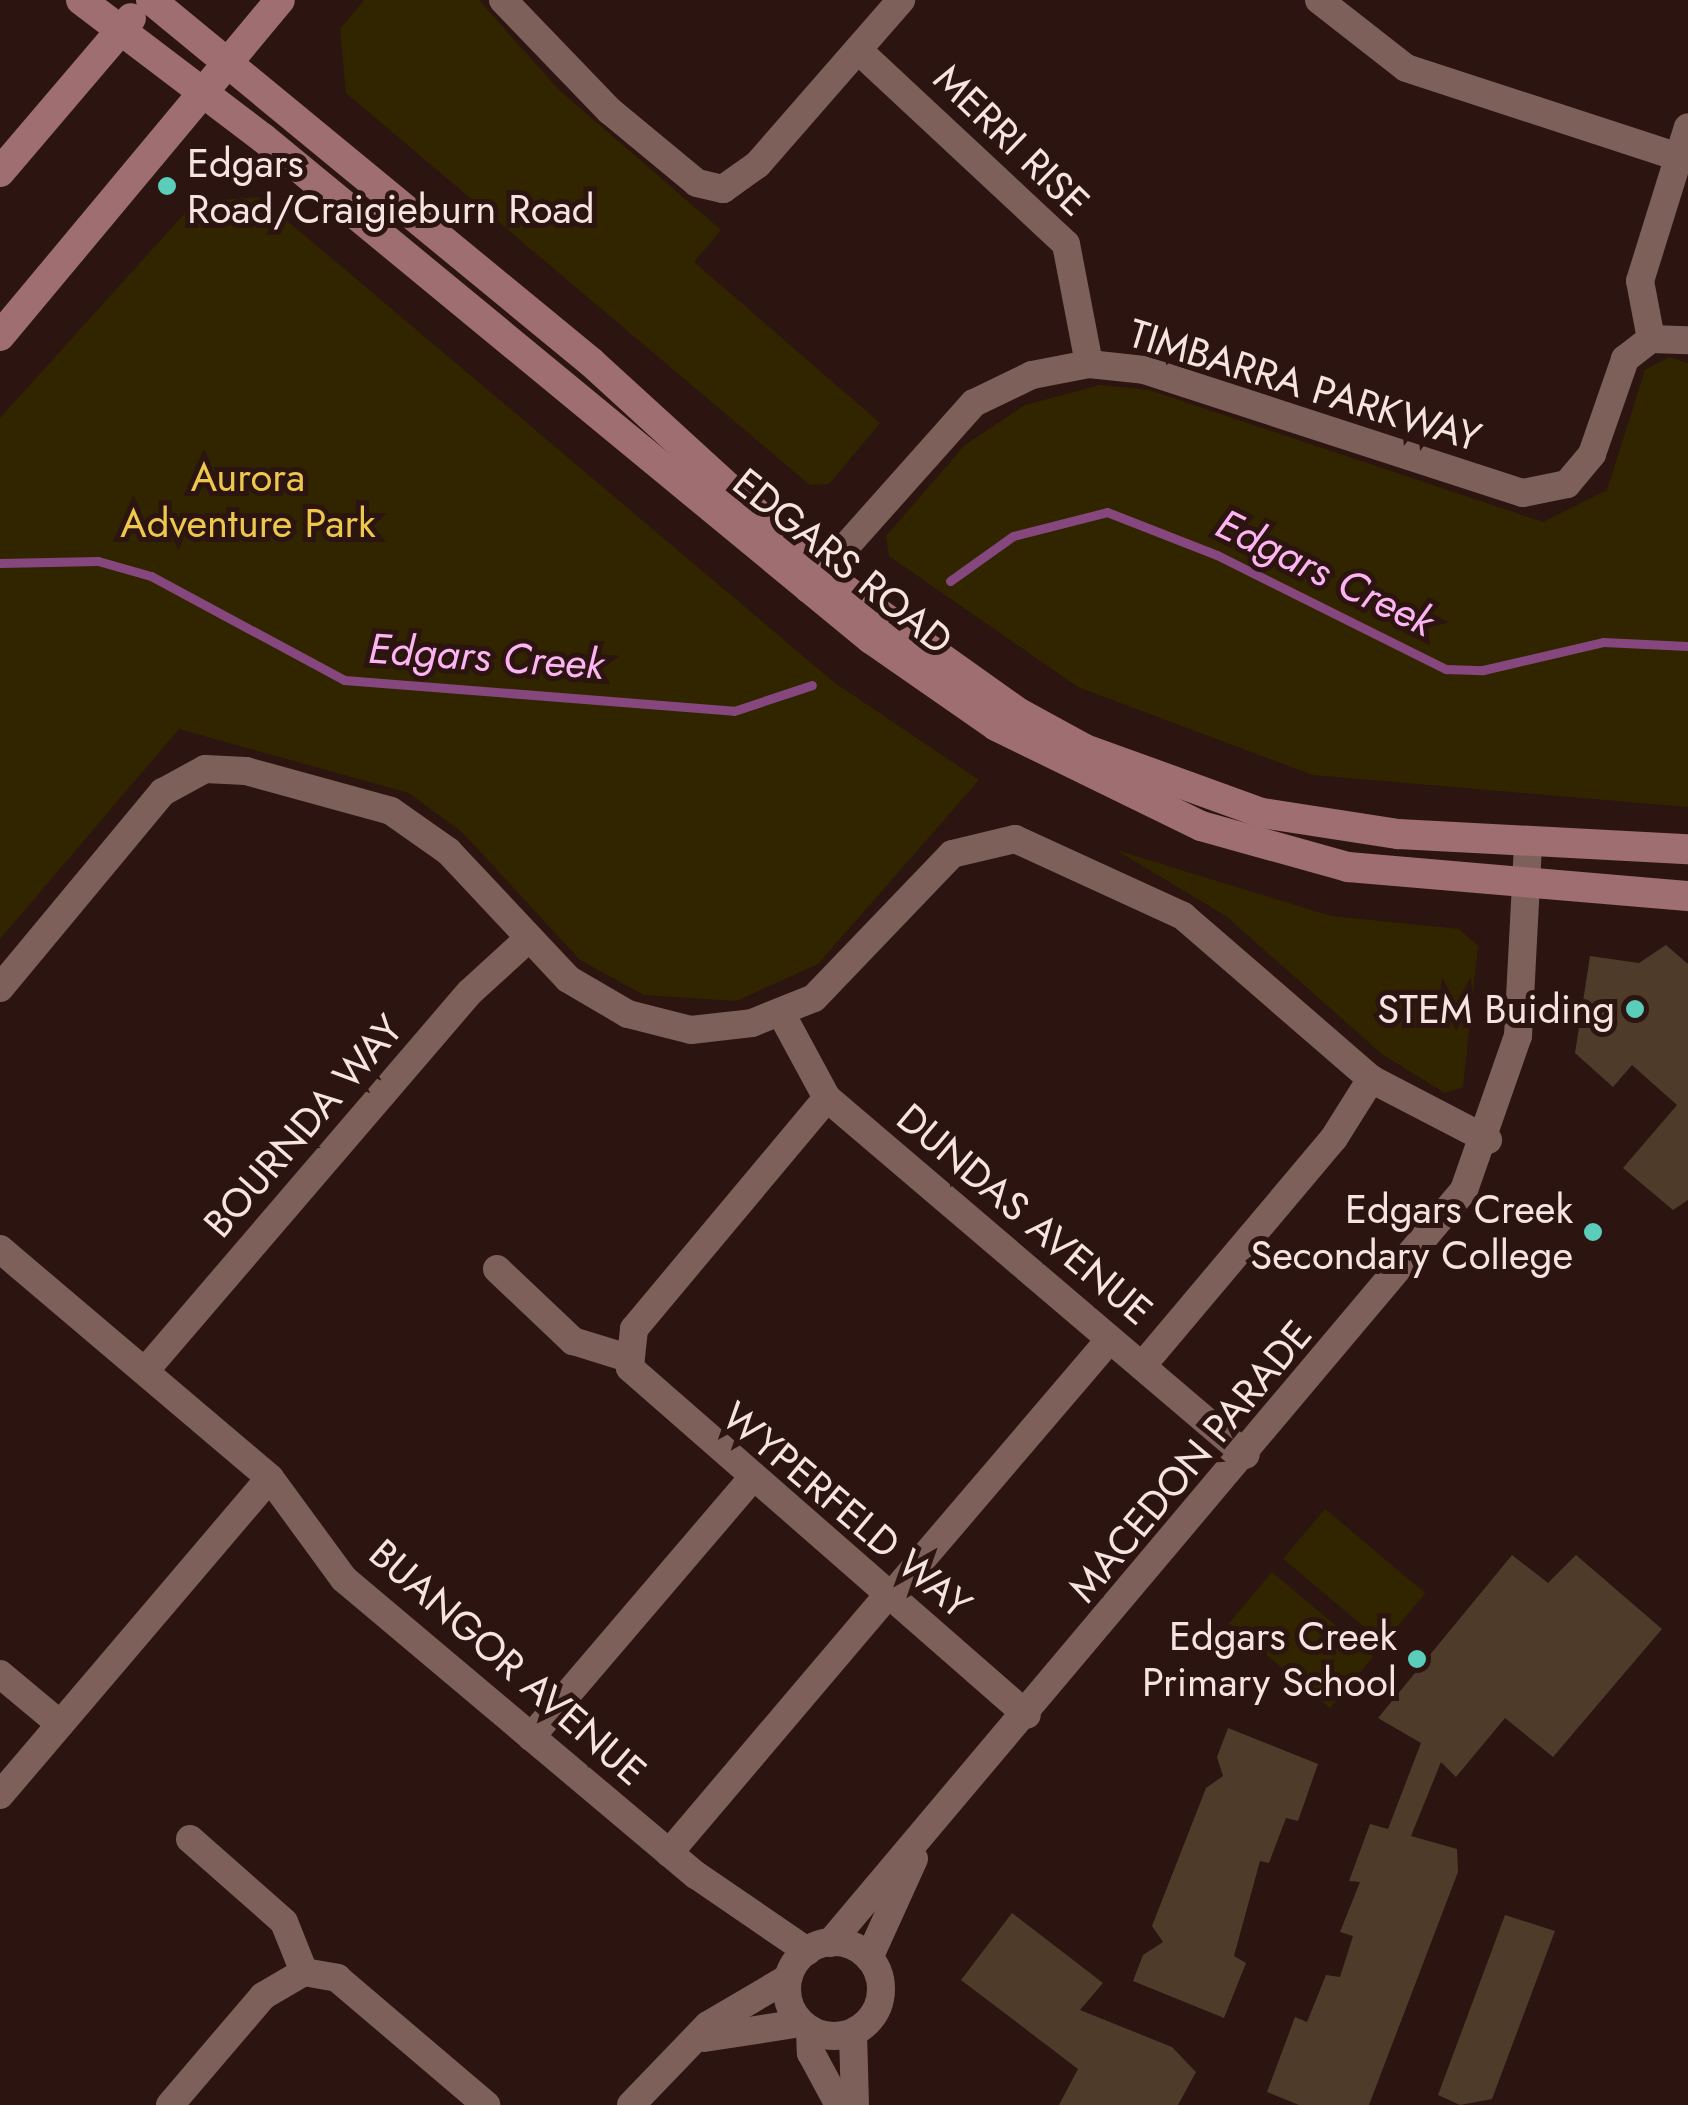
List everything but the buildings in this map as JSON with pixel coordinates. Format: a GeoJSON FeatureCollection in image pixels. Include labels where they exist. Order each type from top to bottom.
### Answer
{"type":"FeatureCollection","features":[{"type":"Feature","properties":{"kind":"main road","name":"EDGARS ROAD"},"geometry":{"type":"LineString","coordinates":[[81,0],[996,726],[1200,826],[1348,868],[1526,886],[1688,896]]}},
{"type":"Feature","properties":{"kind":"main road","name":"EDGARS ROAD"},"geometry":{"type":"LineString","coordinates":[[148,0],[230,59],[592,362],[815,581],[972,685],[1085,749],[1186,790],[1334,827],[1528,843],[1688,849]]}},
{"type":"Feature","properties":{"kind":"main road"},"geometry":{"type":"LineString","coordinates":[[0,172],[148,0]]}},
{"type":"Feature","properties":{"kind":"main road"},"geometry":{"type":"LineString","coordinates":[[0,336],[280,0]]}},
{"type":"Feature","properties":{"kind":"street"},"geometry":{"type":"LineString","coordinates":[[503,0],[610,111],[712,188],[745,178],[901,0]]}},
{"type":"Feature","properties":{"kind":"street"},"geometry":{"type":"LineString","coordinates":[[1319,0],[1406,68],[1678,156]]}},
{"type":"Feature","properties":{"kind":"street","name":"MERRI RISE"},"geometry":{"type":"LineString","coordinates":[[858,50],[1066,244],[1089,364]]}},
{"type":"Feature","properties":{"kind":"street"},"geometry":{"type":"LineString","coordinates":[[1688,127],[1640,281],[1650,339],[1688,340]]}},
{"type":"Feature","properties":{"kind":"street","name":"TIMBARRA PARKWAY"},"geometry":{"type":"LineString","coordinates":[[815,581],[974,403],[1032,375],[1089,364],[1144,370],[1523,493],[1568,484],[1592,454],[1625,359],[1650,339]]}},
{"type":"Feature","properties":{"kind":"street"},"geometry":{"type":"LineString","coordinates":[[0,988],[163,792],[205,769],[246,770],[392,811],[448,851],[528,939],[593,996],[657,1024],[723,1028],[782,1013],[844,976],[952,854],[1015,840],[1182,916],[1371,1080],[1488,1140]]}},
{"type":"Feature","properties":{"kind":"street","name":"MACEDON PARADE"},"geometry":{"type":"LineString","coordinates":[[819,1947],[935,1823],[1446,1219],[1488,1140],[1518,1036],[1528,843]]}},
{"type":"Feature","properties":{"kind":"street","name":"BOURNDA WAY"},"geometry":{"type":"LineString","coordinates":[[145,1371],[481,980],[528,939]]}},
{"type":"Feature","properties":{"kind":"street","name":"DUNDAS AVENUE"},"geometry":{"type":"LineString","coordinates":[[782,1013],[827,1098],[1246,1455]]}},
{"type":"Feature","properties":{"kind":"street"},"geometry":{"type":"LineString","coordinates":[[1142,1366],[1334,1138],[1371,1080]]}},
{"type":"Feature","properties":{"kind":"street"},"geometry":{"type":"LineString","coordinates":[[496,1268],[573,1341],[628,1358],[639,1322],[827,1098]]}},
{"type":"Feature","properties":{"kind":"street","name":"BUANGOR AVENUE"},"geometry":{"type":"LineString","coordinates":[[0,1249],[270,1478],[344,1579],[669,1853],[819,1947]]}},
{"type":"Feature","properties":{"kind":"street"},"geometry":{"type":"LineString","coordinates":[[669,1853],[1110,1339]]}},
{"type":"Feature","properties":{"kind":"street","name":"WYPERFELD WAY"},"geometry":{"type":"LineString","coordinates":[[628,1358],[645,1390],[1026,1715]]}},
{"type":"Feature","properties":{"kind":"street"},"geometry":{"type":"LineString","coordinates":[[0,1795],[270,1478]]}},
{"type":"Feature","properties":{"kind":"street"},"geometry":{"type":"LineString","coordinates":[[531,1738],[750,1481]]}},
{"type":"Feature","properties":{"kind":"street"},"geometry":{"type":"LineString","coordinates":[[0,1674],[60,1724]]}},
{"type":"Feature","properties":{"kind":"street","name":"MACEDON PARADE"},"geometry":{"type":"LineString","coordinates":[[869,1958],[935,1823]]}},
{"type":"Feature","properties":{"kind":"street"},"geometry":{"type":"LineString","coordinates":[[190,1839],[284,1922],[304,1972]]}},
{"type":"Feature","properties":{"kind":"street"},"geometry":{"type":"LineString","coordinates":[[631,2105],[684,2046],[788,1978],[819,1947],[869,1958],[881,1990],[854,2033],[855,2105]]}},
{"type":"Feature","properties":{"kind":"street"},"geometry":{"type":"LineString","coordinates":[[170,2105],[263,1996],[304,1972],[337,1978],[486,2105]]}},
{"type":"Feature","properties":{"kind":"street"},"geometry":{"type":"LineString","coordinates":[[788,1978],[811,2053],[839,2105]]}},
{"type":"Feature","properties":{"kind":"street"},"geometry":{"type":"LineString","coordinates":[[684,2046],[736,2028],[806,2027],[854,2033]]}},
{"type":"Feature","properties":{"kind":"green space"},"geometry":{"type":"Polygon","coordinates":[[[364,0],[479,0],[558,89],[721,230],[694,262],[880,423],[829,484],[810,485],[346,93],[340,29],[364,0]]]}},
{"type":"Feature","properties":{"kind":"green space","name":"Aurora Adventure Park"},"geometry":{"type":"Polygon","coordinates":[[[259,197],[835,683],[979,780],[818,964],[736,1001],[644,995],[580,960],[463,833],[409,793],[179,729],[0,939],[0,418],[195,202],[259,197]]]}},
{"type":"Feature","properties":{"kind":"green space"},"geometry":{"type":"Polygon","coordinates":[[[1669,357],[1688,363],[1688,807],[1313,775],[1078,687],[889,556],[886,536],[965,445],[1025,405],[1100,385],[1149,390],[1543,522],[1607,490],[1645,370],[1669,357]]]}},
{"type":"Feature","properties":{"kind":"green space"},"geometry":{"type":"Polygon","coordinates":[[[1116,850],[1331,916],[1459,929],[1478,946],[1463,1087],[1445,1093],[1382,1054],[1226,916],[1116,850]]]}},
{"type":"Feature","properties":{"kind":"green space"},"geometry":{"type":"Polygon","coordinates":[[[1325,1509],[1425,1593],[1384,1643],[1283,1559],[1325,1509]]]}},
{"type":"Feature","properties":{"kind":"green space"},"geometry":{"type":"Polygon","coordinates":[[[1272,1572],[1373,1657],[1330,1708],[1229,1623],[1272,1572]]]}},
{"type":"Feature","properties":{"kind":"waterway","name":"Edgars Creek"},"geometry":{"type":"LineString","coordinates":[[950,581],[1013,536],[1107,512],[1217,555],[1446,669],[1483,670],[1603,642],[1688,646]]}},
{"type":"Feature","properties":{"kind":"waterway","name":"Edgars Creek"},"geometry":{"type":"LineString","coordinates":[[0,563],[98,561],[151,576],[344,680],[734,711],[812,685]]}},
{"type":"Feature","properties":{"kind":"place","name":"Edgars Road/Craigieburn Road"},"geometry":{"type":"Point","coordinates":[167,186]}},
{"type":"Feature","properties":{"kind":"place","name":"STEM Buiding"},"geometry":{"type":"Point","coordinates":[1635,1009]}},
{"type":"Feature","properties":{"kind":"place","name":"Edgars Creek Secondary College"},"geometry":{"type":"Point","coordinates":[1593,1232]}},
{"type":"Feature","properties":{"kind":"place","name":"Edgars Creek Primary School"},"geometry":{"type":"Point","coordinates":[1417,1659]}}]}
